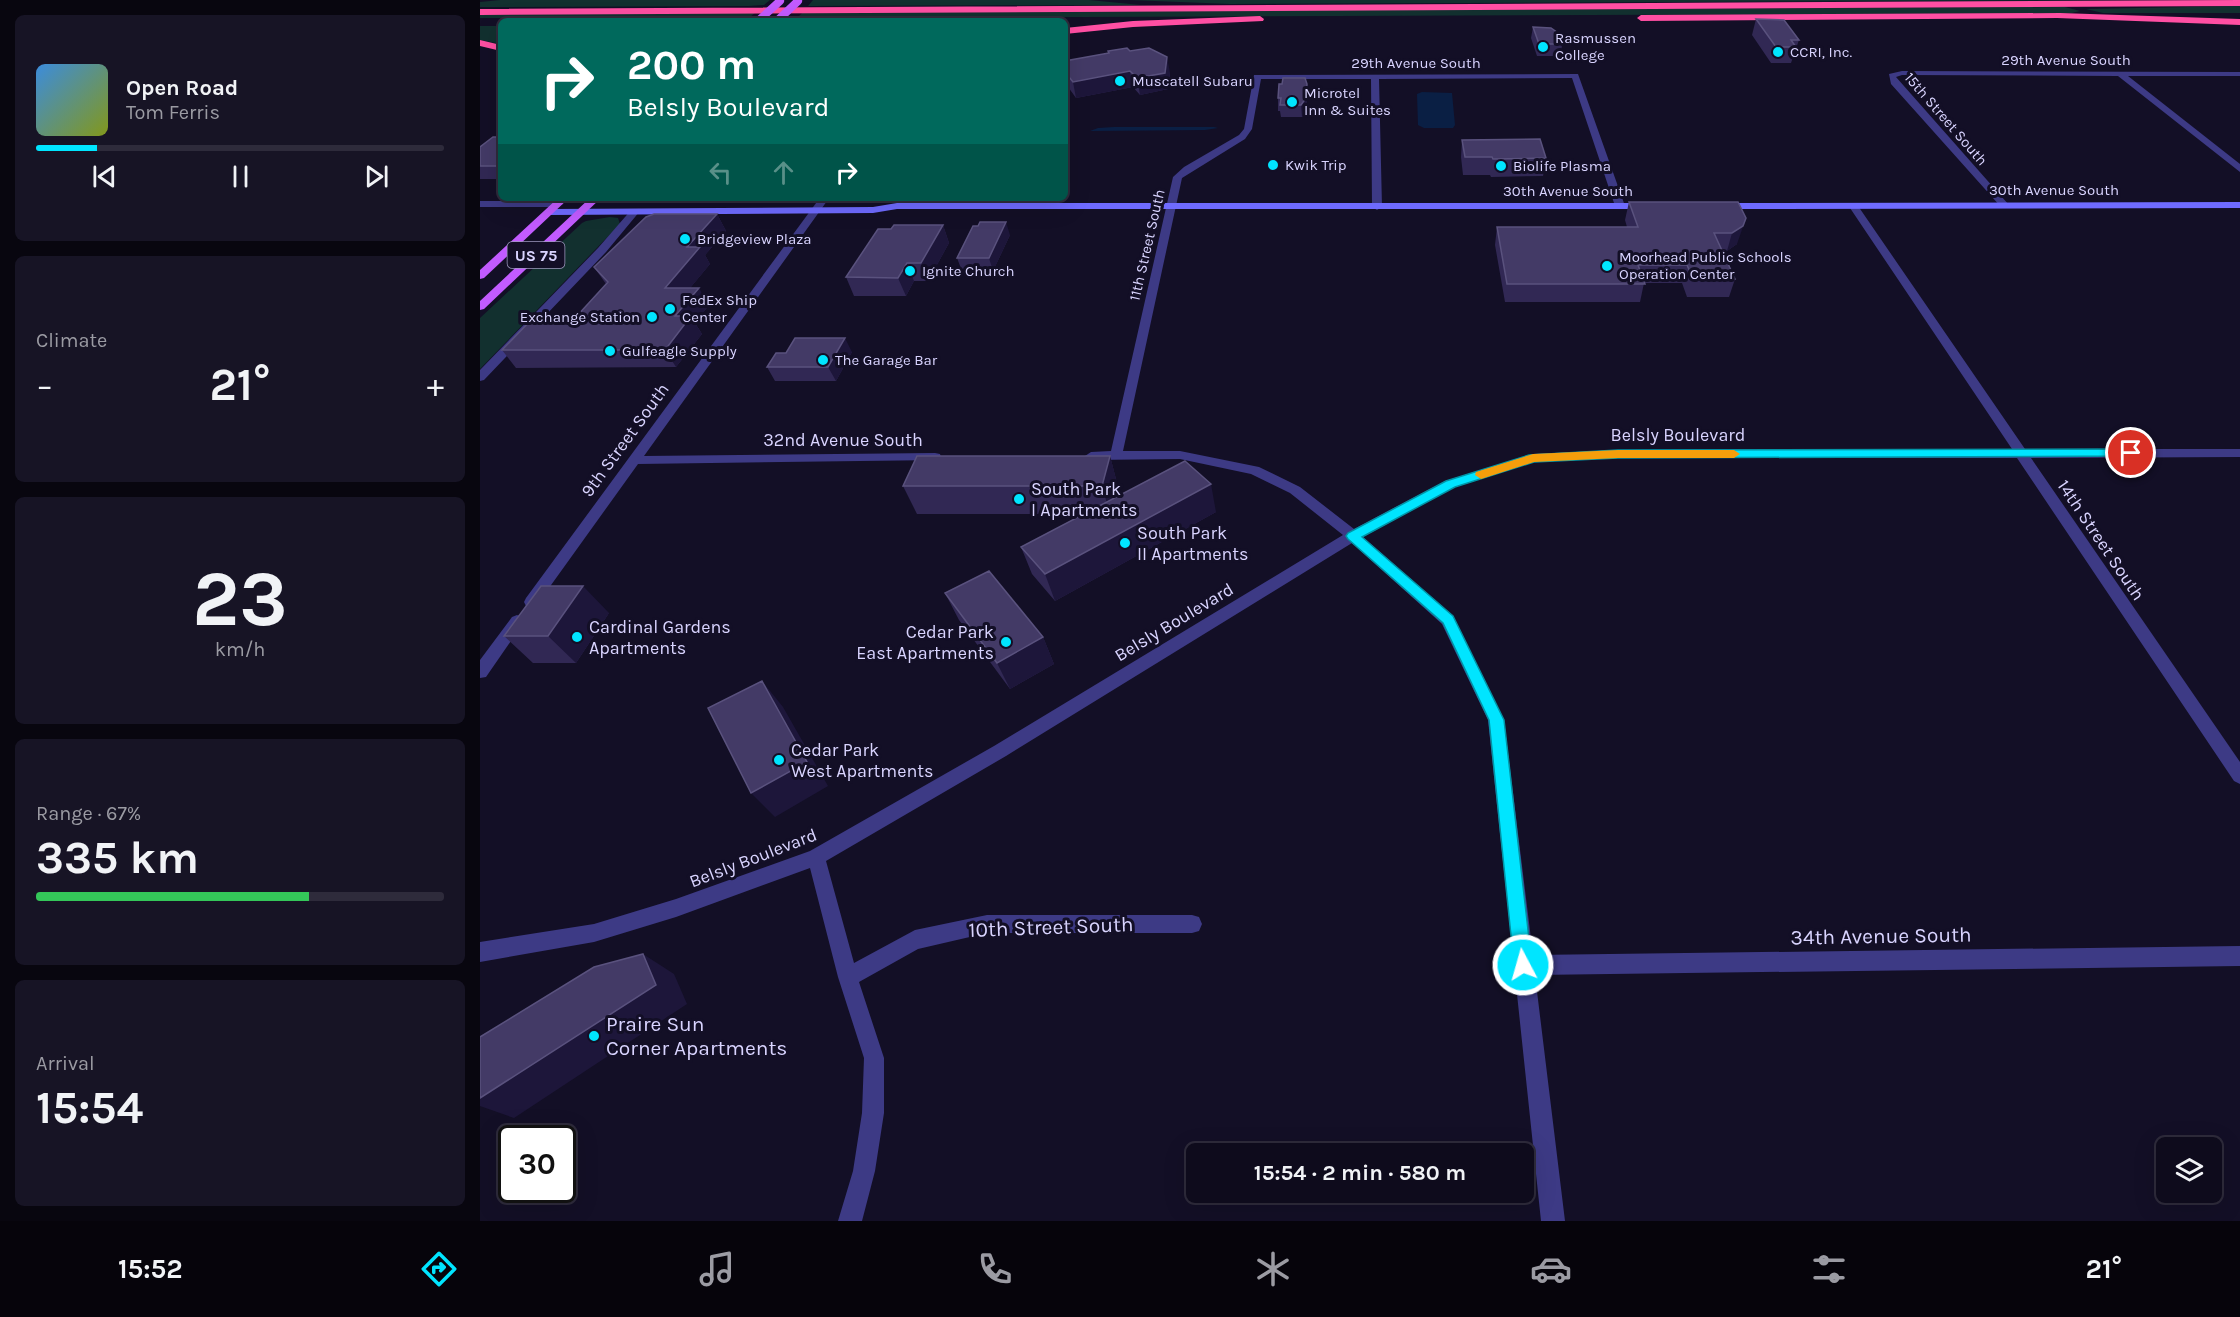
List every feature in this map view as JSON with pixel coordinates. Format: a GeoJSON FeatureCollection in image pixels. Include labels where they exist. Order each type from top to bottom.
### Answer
{"type":"FeatureCollection","features":[{"type":"Feature","properties":{"kind":"highway"},"geometry":{"type":"LineString","coordinates":[[1102,0],[1224,8]]}},
{"type":"Feature","properties":{"kind":"highway"},"geometry":{"type":"LineString","coordinates":[[480,12],[2240,2]]}},
{"type":"Feature","properties":{"kind":"highway"},"geometry":{"type":"LineString","coordinates":[[2060,16],[2240,22]]}},
{"type":"Feature","properties":{"kind":"highway"},"geometry":{"type":"LineString","coordinates":[[1636,18],[2240,16]]}},
{"type":"Feature","properties":{"kind":"highway"},"geometry":{"type":"LineString","coordinates":[[1068,31],[1133,24],[1268,19],[1076,20]]}},
{"type":"Feature","properties":{"kind":"highway"},"geometry":{"type":"LineString","coordinates":[[480,22],[498,22]]}},
{"type":"Feature","properties":{"kind":"highway"},"geometry":{"type":"LineString","coordinates":[[480,43],[498,47]]}},
{"type":"Feature","properties":{"kind":"main road"},"geometry":{"type":"LineString","coordinates":[[761,18],[780,0]]}},
{"type":"Feature","properties":{"kind":"main road"},"geometry":{"type":"LineString","coordinates":[[780,18],[798,0]]}},
{"type":"Feature","properties":{"kind":"main road","name":"US 75"},"geometry":{"type":"LineString","coordinates":[[480,276],[561,201]]}},
{"type":"Feature","properties":{"kind":"main road","name":"US 75"},"geometry":{"type":"LineString","coordinates":[[480,307],[592,201]]}},
{"type":"Feature","properties":{"kind":"street","name":"29th Avenue South"},"geometry":{"type":"LineString","coordinates":[[1892,76],[1902,73],[2240,74]]}},
{"type":"Feature","properties":{"kind":"street"},"geometry":{"type":"LineString","coordinates":[[2120,74],[2240,169]]}},
{"type":"Feature","properties":{"kind":"street"},"geometry":{"type":"LineString","coordinates":[[1374,76],[1377,207]]}},
{"type":"Feature","properties":{"kind":"street","name":"29th Avenue South"},"geometry":{"type":"LineString","coordinates":[[1257,77],[1575,76],[1620,206]]}},
{"type":"Feature","properties":{"kind":"street","name":"15th Street South"},"geometry":{"type":"LineString","coordinates":[[1892,76],[1894,82],[2004,205]]}},
{"type":"Feature","properties":{"kind":"street","name":"11th Street South"},"geometry":{"type":"LineString","coordinates":[[1116,456],[1178,177],[1187,169],[1242,137],[1248,129],[1257,77]]}},
{"type":"Feature","properties":{"kind":"street","name":"30th Avenue South"},"geometry":{"type":"LineString","coordinates":[[480,204],[561,201]]}},
{"type":"Feature","properties":{"kind":"street","name":"30th Avenue South"},"geometry":{"type":"LineString","coordinates":[[631,201],[819,206],[873,210],[897,206],[1656,206]]}},
{"type":"Feature","properties":{"kind":"street","name":"14th Street South"},"geometry":{"type":"LineString","coordinates":[[1853,205],[2240,776]]}},
{"type":"Feature","properties":{"kind":"street","name":"30th Avenue South"},"geometry":{"type":"LineString","coordinates":[[480,212],[819,206]]}},
{"type":"Feature","properties":{"kind":"street","name":"9th Street South"},"geometry":{"type":"LineString","coordinates":[[480,672],[819,206]]}},
{"type":"Feature","properties":{"kind":"street","name":"30th Avenue South"},"geometry":{"type":"LineString","coordinates":[[1703,206],[2240,206]]}},
{"type":"Feature","properties":{"kind":"street"},"geometry":{"type":"LineString","coordinates":[[480,377],[602,250],[635,211]]}},
{"type":"Feature","properties":{"kind":"street","name":"Belsly Boulevard"},"geometry":{"type":"LineString","coordinates":[[480,952],[594,933],[676,908],[816,857],[1000,751],[1353,536],[1450,484],[1533,458],[1618,454],[2240,453]]}},
{"type":"Feature","properties":{"kind":"street"},"geometry":{"type":"LineString","coordinates":[[1083,456],[1180,455],[1254,470],[1295,490],[1353,536],[1448,620],[1496,720],[1553,1221]]}},
{"type":"Feature","properties":{"kind":"street","name":"32nd Avenue South"},"geometry":{"type":"LineString","coordinates":[[635,460],[950,457]]}},
{"type":"Feature","properties":{"kind":"street"},"geometry":{"type":"LineString","coordinates":[[816,857],[848,976],[874,1058],[873,1113],[864,1171],[850,1221]]}},
{"type":"Feature","properties":{"kind":"street","name":"10th Street South"},"geometry":{"type":"LineString","coordinates":[[848,976],[915,940],[987,924],[1192,924]]}},
{"type":"Feature","properties":{"kind":"street","name":"34th Avenue South"},"geometry":{"type":"LineString","coordinates":[[1523,965],[2240,956]]}},
{"type":"Feature","properties":{"kind":"green space"},"geometry":{"type":"Polygon","coordinates":[[[500,0],[770,0],[764,5],[749,6],[480,7],[480,2],[500,0]]]}},
{"type":"Feature","properties":{"kind":"green space"},"geometry":{"type":"Polygon","coordinates":[[[813,0],[1089,0],[1141,5],[808,6],[813,0]]]}},
{"type":"Feature","properties":{"kind":"green space"},"geometry":{"type":"Polygon","coordinates":[[[1129,0],[2138,0],[1230,4],[1129,0]]]}},
{"type":"Feature","properties":{"kind":"green space"},"geometry":{"type":"Polygon","coordinates":[[[2240,6],[2240,13],[2103,13],[2086,9],[2240,6]]]}},
{"type":"Feature","properties":{"kind":"green space"},"geometry":{"type":"Polygon","coordinates":[[[2065,7],[2080,11],[2072,13],[797,18],[803,12],[2065,7]]]}},
{"type":"Feature","properties":{"kind":"green space"},"geometry":{"type":"Polygon","coordinates":[[[756,12],[749,18],[480,18],[480,13],[756,12]]]}},
{"type":"Feature","properties":{"kind":"green space"},"geometry":{"type":"Polygon","coordinates":[[[480,26],[498,26],[498,43],[480,40],[480,26]]]}},
{"type":"Feature","properties":{"kind":"green space"},"geometry":{"type":"Polygon","coordinates":[[[610,217],[618,218],[620,224],[480,369],[480,318],[582,223],[610,217]]]}},
{"type":"Feature","properties":{"kind":"water"},"geometry":{"type":"Polygon","coordinates":[[[1422,92],[1452,93],[1455,125],[1453,128],[1424,128],[1418,125],[1417,94],[1422,92]]]}},
{"type":"Feature","properties":{"kind":"water"},"geometry":{"type":"Polygon","coordinates":[[[1114,127],[1214,127],[1218,128],[1090,131],[1114,127]]]}},
{"type":"Feature","properties":{"kind":"building"},"geometry":{"type":"Polygon","coordinates":[[[1756,19],[1784,20],[1799,40],[1791,40],[1796,47],[1776,47],[1756,19]]]}},
{"type":"Feature","properties":{"kind":"building"},"geometry":{"type":"Polygon","coordinates":[[[1533,27],[1551,28],[1558,33],[1562,44],[1539,44],[1533,27]]]}},
{"type":"Feature","properties":{"kind":"building"},"geometry":{"type":"Polygon","coordinates":[[[1149,48],[1167,57],[1165,73],[1137,78],[1130,71],[1073,82],[1068,76],[1068,60],[1109,53],[1108,51],[1149,48]]]}},
{"type":"Feature","properties":{"kind":"building"},"geometry":{"type":"Polygon","coordinates":[[[1283,78],[1305,78],[1306,98],[1301,105],[1280,105],[1279,84],[1282,84],[1283,78]]]}},
{"type":"Feature","properties":{"kind":"building"},"geometry":{"type":"Polygon","coordinates":[[[493,137],[498,137],[498,166],[480,166],[480,147],[493,137]]]}},
{"type":"Feature","properties":{"kind":"building"},"geometry":{"type":"Polygon","coordinates":[[[1540,139],[1546,158],[1465,157],[1462,140],[1540,139]]]}},
{"type":"Feature","properties":{"kind":"building","name":"Moorhead Public Schools Operation Center"},"geometry":{"type":"Polygon","coordinates":[[[1629,202],[1738,202],[1746,218],[1743,226],[1732,233],[1714,233],[1735,279],[1693,279],[1687,265],[1638,265],[1645,284],[1507,284],[1497,227],[1638,227],[1629,202]]]}},
{"type":"Feature","properties":{"kind":"building"},"geometry":{"type":"Polygon","coordinates":[[[654,214],[717,214],[687,247],[700,247],[665,288],[699,288],[675,316],[691,316],[665,350],[502,350],[534,317],[576,317],[608,282],[594,267],[646,217],[654,214]]]}},
{"type":"Feature","properties":{"kind":"building"},"geometry":{"type":"Polygon","coordinates":[[[980,222],[1006,222],[989,258],[957,258],[973,226],[978,226],[980,222]]]}},
{"type":"Feature","properties":{"kind":"building"},"geometry":{"type":"Polygon","coordinates":[[[894,225],[943,225],[921,263],[907,263],[898,278],[846,277],[878,229],[891,229],[894,225]]]}},
{"type":"Feature","properties":{"kind":"building"},"geometry":{"type":"Polygon","coordinates":[[[795,338],[845,338],[828,367],[767,367],[776,353],[786,353],[795,338]]]}},
{"type":"Feature","properties":{"kind":"building"},"geometry":{"type":"Polygon","coordinates":[[[917,456],[1110,456],[1102,486],[903,486],[917,456]]]}},
{"type":"Feature","properties":{"kind":"building"},"geometry":{"type":"Polygon","coordinates":[[[1185,461],[1211,484],[1045,574],[1021,547],[1185,461]]]}},
{"type":"Feature","properties":{"kind":"building"},"geometry":{"type":"Polygon","coordinates":[[[989,571],[1043,637],[997,663],[945,593],[989,571]]]}},
{"type":"Feature","properties":{"kind":"building"},"geometry":{"type":"Polygon","coordinates":[[[541,586],[583,586],[548,636],[504,636],[541,586]]]}},
{"type":"Feature","properties":{"kind":"building"},"geometry":{"type":"Polygon","coordinates":[[[762,681],[807,762],[751,793],[708,708],[762,681]]]}},
{"type":"Feature","properties":{"kind":"building"},"geometry":{"type":"Polygon","coordinates":[[[643,954],[656,985],[480,1098],[480,1037],[594,967],[643,954]]]}},
{"type":"Feature","properties":{"kind":"slow traffic"},"geometry":{"type":"LineString","coordinates":[[1481,475],[1533,458],[1618,454],[1734,454]]}},
{"type":"Feature","properties":{"kind":"place","name":"Rasmussen College"},"geometry":{"type":"Point","coordinates":[1543,47]}},
{"type":"Feature","properties":{"kind":"place","name":"CCRI, Inc."},"geometry":{"type":"Point","coordinates":[1778,52]}},
{"type":"Feature","properties":{"kind":"place","name":"Muscatell Subaru"},"geometry":{"type":"Point","coordinates":[1120,81]}},
{"type":"Feature","properties":{"kind":"place","name":"Microtel Inn & Suites"},"geometry":{"type":"Point","coordinates":[1292,102]}},
{"type":"Feature","properties":{"kind":"place","name":"Kwik Trip"},"geometry":{"type":"Point","coordinates":[1273,165]}},
{"type":"Feature","properties":{"kind":"place","name":"Biolife Plasma"},"geometry":{"type":"Point","coordinates":[1501,166]}},
{"type":"Feature","properties":{"kind":"place","name":"Bridgeview Plaza"},"geometry":{"type":"Point","coordinates":[685,239]}},
{"type":"Feature","properties":{"kind":"place","name":"Moorhead Public Schools Operation Center"},"geometry":{"type":"Point","coordinates":[1607,266]}},
{"type":"Feature","properties":{"kind":"place","name":"Ignite Church"},"geometry":{"type":"Point","coordinates":[910,271]}},
{"type":"Feature","properties":{"kind":"place","name":"FedEx Ship Center"},"geometry":{"type":"Point","coordinates":[670,309]}},
{"type":"Feature","properties":{"kind":"place","name":"Exchange Station"},"geometry":{"type":"Point","coordinates":[652,317]}},
{"type":"Feature","properties":{"kind":"place","name":"Gulfeagle Supply"},"geometry":{"type":"Point","coordinates":[610,351]}},
{"type":"Feature","properties":{"kind":"place","name":"The Garage Bar"},"geometry":{"type":"Point","coordinates":[823,360]}},
{"type":"Feature","properties":{"kind":"place","name":"South Park I Apartments"},"geometry":{"type":"Point","coordinates":[1019,499]}},
{"type":"Feature","properties":{"kind":"place","name":"South Park II Apartments"},"geometry":{"type":"Point","coordinates":[1125,543]}},
{"type":"Feature","properties":{"kind":"place","name":"Cardinal Gardens Apartments"},"geometry":{"type":"Point","coordinates":[577,637]}},
{"type":"Feature","properties":{"kind":"place","name":"Cedar Park East Apartments"},"geometry":{"type":"Point","coordinates":[1006,642]}},
{"type":"Feature","properties":{"kind":"place","name":"Cedar Park West Apartments"},"geometry":{"type":"Point","coordinates":[779,760]}},
{"type":"Feature","properties":{"kind":"place","name":"Praire Sun Corner Apartments"},"geometry":{"type":"Point","coordinates":[594,1036]}},
{"type":"Feature","properties":{"kind":"route"},"geometry":{"type":"LineString","coordinates":[[1523,965],[1496,720],[1448,620],[1353,536],[1450,484],[1533,458],[1618,454],[2131,453]]}}]}
